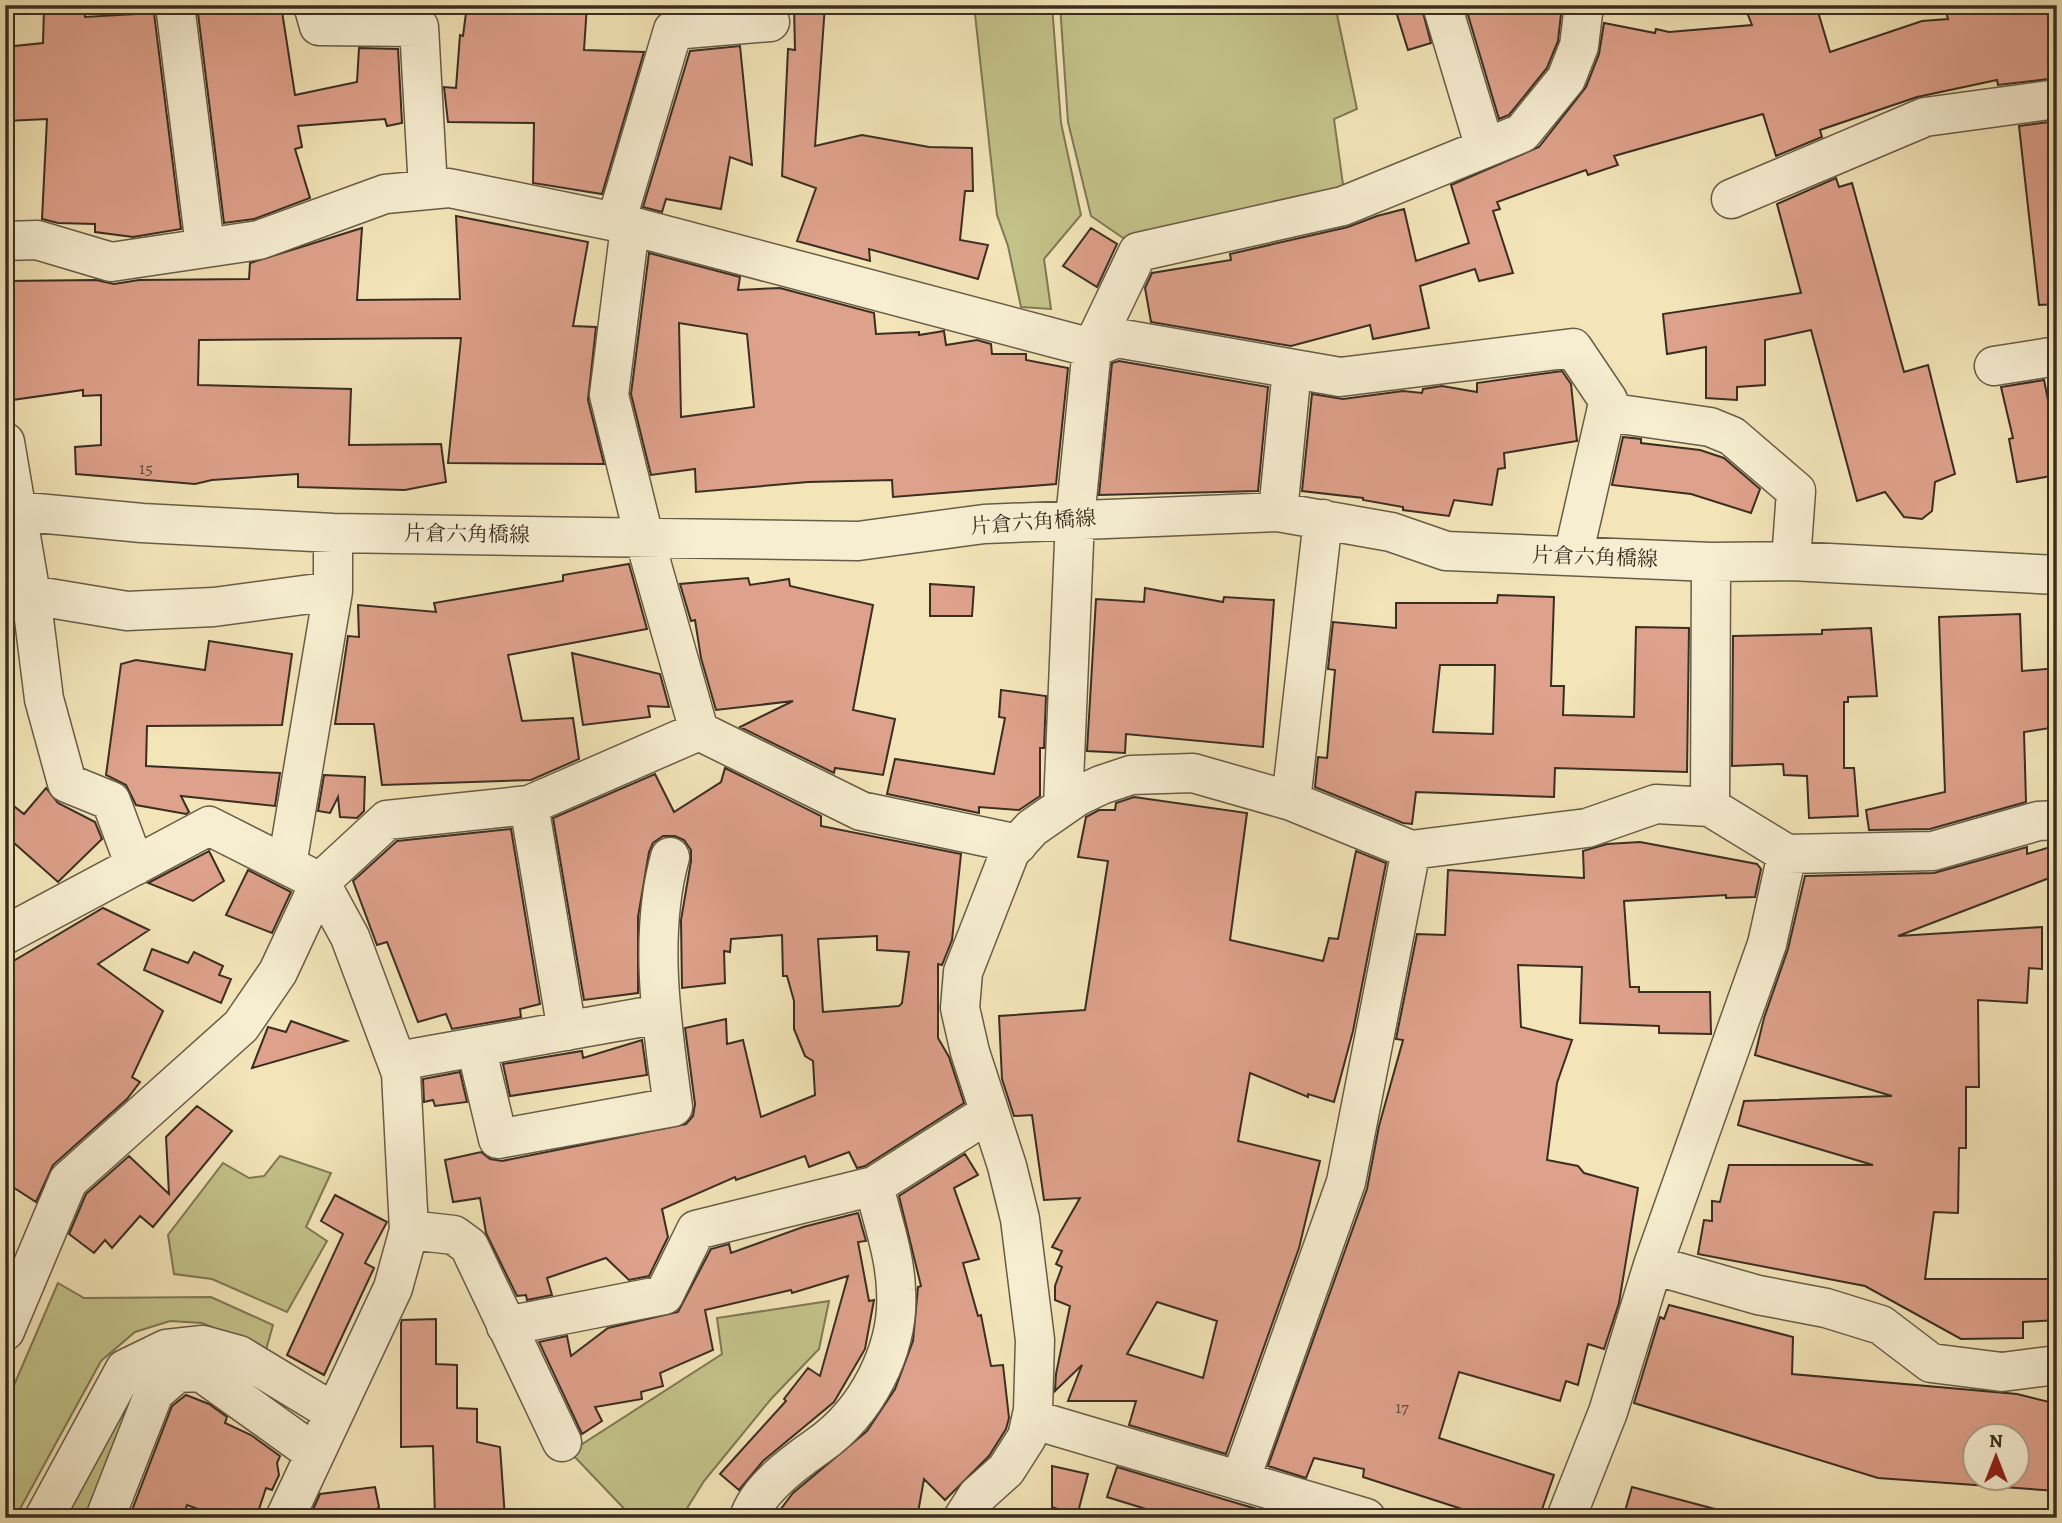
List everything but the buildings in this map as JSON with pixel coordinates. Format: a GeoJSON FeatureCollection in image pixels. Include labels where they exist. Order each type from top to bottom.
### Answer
{"type":"FeatureCollection","features":[{"type":"Feature","properties":{"kind":"street"},"geometry":{"type":"LineString","coordinates":[[176,5],[205,246]]}},
{"type":"Feature","properties":{"kind":"street"},"geometry":{"type":"LineString","coordinates":[[313,5],[319,26],[419,27],[428,189]]}},
{"type":"Feature","properties":{"kind":"street"},"geometry":{"type":"LineString","coordinates":[[1442,5],[1485,148]]}},
{"type":"Feature","properties":{"kind":"street"},"geometry":{"type":"LineString","coordinates":[[1063,806],[1075,519],[1092,348],[1138,252],[1343,206],[1522,133],[1566,79],[1579,46],[1584,5]]}},
{"type":"Feature","properties":{"kind":"street"},"geometry":{"type":"LineString","coordinates":[[754,17],[673,30],[623,224],[609,395],[644,537],[699,732],[861,811],[1017,844]]}},
{"type":"Feature","properties":{"kind":"street"},"geometry":{"type":"LineString","coordinates":[[1731,199],[1925,117],[2057,99]]}},
{"type":"Feature","properties":{"kind":"street"},"geometry":{"type":"LineString","coordinates":[[5,266],[111,262],[259,240],[385,194],[449,188],[623,224],[1092,348],[1117,338],[1339,377],[1573,348],[1608,400],[1573,556]]}},
{"type":"Feature","properties":{"kind":"street"},"geometry":{"type":"LineString","coordinates":[[5,241],[37,240],[111,262]]}},
{"type":"Feature","properties":{"kind":"street"},"geometry":{"type":"LineString","coordinates":[[1994,366],[2057,356]]}},
{"type":"Feature","properties":{"kind":"street"},"geometry":{"type":"LineString","coordinates":[[1278,512],[1292,369]]}},
{"type":"Feature","properties":{"kind":"street"},"geometry":{"type":"LineString","coordinates":[[1606,412],[1710,428],[1732,436],[1796,491],[1791,561]]}},
{"type":"Feature","properties":{"kind":"street"},"geometry":{"type":"LineString","coordinates":[[5,442],[10,511],[31,595],[44,699],[67,783],[111,802],[135,866]]}},
{"type":"Feature","properties":{"kind":"street","name":"片倉六角橋線"},"geometry":{"type":"LineString","coordinates":[[10,511],[333,533],[858,541],[984,524],[1278,512],[1391,532],[1446,551],[1711,562],[1791,561],[2057,575]]}},
{"type":"Feature","properties":{"kind":"street"},"geometry":{"type":"LineString","coordinates":[[1291,802],[1323,519]]}},
{"type":"Feature","properties":{"kind":"street"},"geometry":{"type":"LineString","coordinates":[[5,1331],[68,1181],[241,1026],[278,972],[304,874],[333,591],[333,533]]}},
{"type":"Feature","properties":{"kind":"street"},"geometry":{"type":"LineString","coordinates":[[1710,807],[1711,562]]}},
{"type":"Feature","properties":{"kind":"street"},"geometry":{"type":"LineString","coordinates":[[31,595],[127,611],[214,607],[333,591]]}},
{"type":"Feature","properties":{"kind":"street"},"geometry":{"type":"LineString","coordinates":[[304,874],[387,820],[529,805],[699,732]]}},
{"type":"Feature","properties":{"kind":"street"},"geometry":{"type":"LineString","coordinates":[[963,1518],[977,1496],[1006,1470],[1027,1437],[1031,1419],[1035,1340],[1020,1219],[970,1052],[960,1008],[963,972],[995,883],[1010,852],[1032,828],[1063,806],[1101,785],[1131,775],[1193,773],[1291,802],[1411,850],[1587,828],[1656,804],[1710,807],[1787,854],[1933,851],[2038,821],[2057,820]]}},
{"type":"Feature","properties":{"kind":"street"},"geometry":{"type":"LineString","coordinates":[[529,805],[567,1031]]}},
{"type":"Feature","properties":{"kind":"street"},"geometry":{"type":"LineString","coordinates":[[5,935],[209,826],[304,874],[350,937],[398,1061],[410,1230],[393,1288],[285,1518]]}},
{"type":"Feature","properties":{"kind":"street"},"geometry":{"type":"LineString","coordinates":[[1240,1480],[1346,1182],[1411,850]]}},
{"type":"Feature","properties":{"kind":"street"},"geometry":{"type":"LineString","coordinates":[[1566,1518],[1608,1412],[1653,1265],[1767,944],[1787,854]]}},
{"type":"Feature","properties":{"kind":"street"},"geometry":{"type":"LineString","coordinates":[[476,1047],[498,1139],[673,1107],[660,1014],[661,889],[670,857]]}},
{"type":"Feature","properties":{"kind":"street"},"geometry":{"type":"LineString","coordinates":[[398,1061],[660,1014]]}},
{"type":"Feature","properties":{"kind":"street"},"geometry":{"type":"LineString","coordinates":[[506,1326],[664,1295],[696,1230],[874,1186],[989,1113]]}},
{"type":"Feature","properties":{"kind":"street"},"geometry":{"type":"LineString","coordinates":[[749,1518],[785,1469],[829,1438],[876,1384],[894,1325],[897,1292],[874,1186]]}},
{"type":"Feature","properties":{"kind":"street"},"geometry":{"type":"LineString","coordinates":[[410,1230],[454,1235],[469,1247],[562,1442]]}},
{"type":"Feature","properties":{"kind":"street"},"geometry":{"type":"LineString","coordinates":[[1653,1265],[1758,1295],[1826,1308],[1881,1325],[1931,1363],[2001,1372],[2057,1365]]}},
{"type":"Feature","properties":{"kind":"street"},"geometry":{"type":"LineString","coordinates":[[44,1518],[125,1369],[166,1349],[203,1345],[239,1355],[333,1412]]}},
{"type":"Feature","properties":{"kind":"street"},"geometry":{"type":"LineString","coordinates":[[105,1518],[154,1393],[177,1373],[201,1372],[314,1453]]}},
{"type":"Feature","properties":{"kind":"street"},"geometry":{"type":"LineString","coordinates":[[1031,1419],[1366,1518]]}},
{"type":"Feature","properties":{"kind":"shaded area"},"geometry":{"type":"Polygon","coordinates":[[[974,5],[1052,5],[1061,123],[1081,215],[1044,259],[1051,309],[1021,307],[1008,246],[997,215],[974,5]]]}},
{"type":"Feature","properties":{"kind":"shaded area"},"geometry":{"type":"Polygon","coordinates":[[[1060,5],[1335,5],[1357,109],[1334,119],[1344,192],[1129,242],[1091,216],[1068,122],[1060,5]]]}},
{"type":"Feature","properties":{"kind":"shaded area"},"geometry":{"type":"Polygon","coordinates":[[[280,1156],[331,1173],[306,1227],[327,1241],[287,1312],[212,1279],[174,1274],[168,1235],[223,1163],[249,1178],[264,1176],[280,1156]]]}},
{"type":"Feature","properties":{"kind":"shaded area"},"geometry":{"type":"Polygon","coordinates":[[[58,1283],[84,1298],[211,1297],[273,1325],[266,1350],[202,1323],[170,1321],[135,1332],[101,1361],[15,1518],[5,1518],[5,1406],[58,1283]]]}},
{"type":"Feature","properties":{"kind":"shaded area"},"geometry":{"type":"Polygon","coordinates":[[[829,1301],[819,1349],[771,1399],[704,1481],[681,1518],[633,1518],[570,1452],[722,1354],[717,1318],[829,1301]]]}},
{"type":"Feature","properties":{"kind":"shaded area"},"geometry":{"type":"Polygon","coordinates":[[[136,1385],[142,1389],[88,1518],[65,1518],[136,1385]]]}}]}
